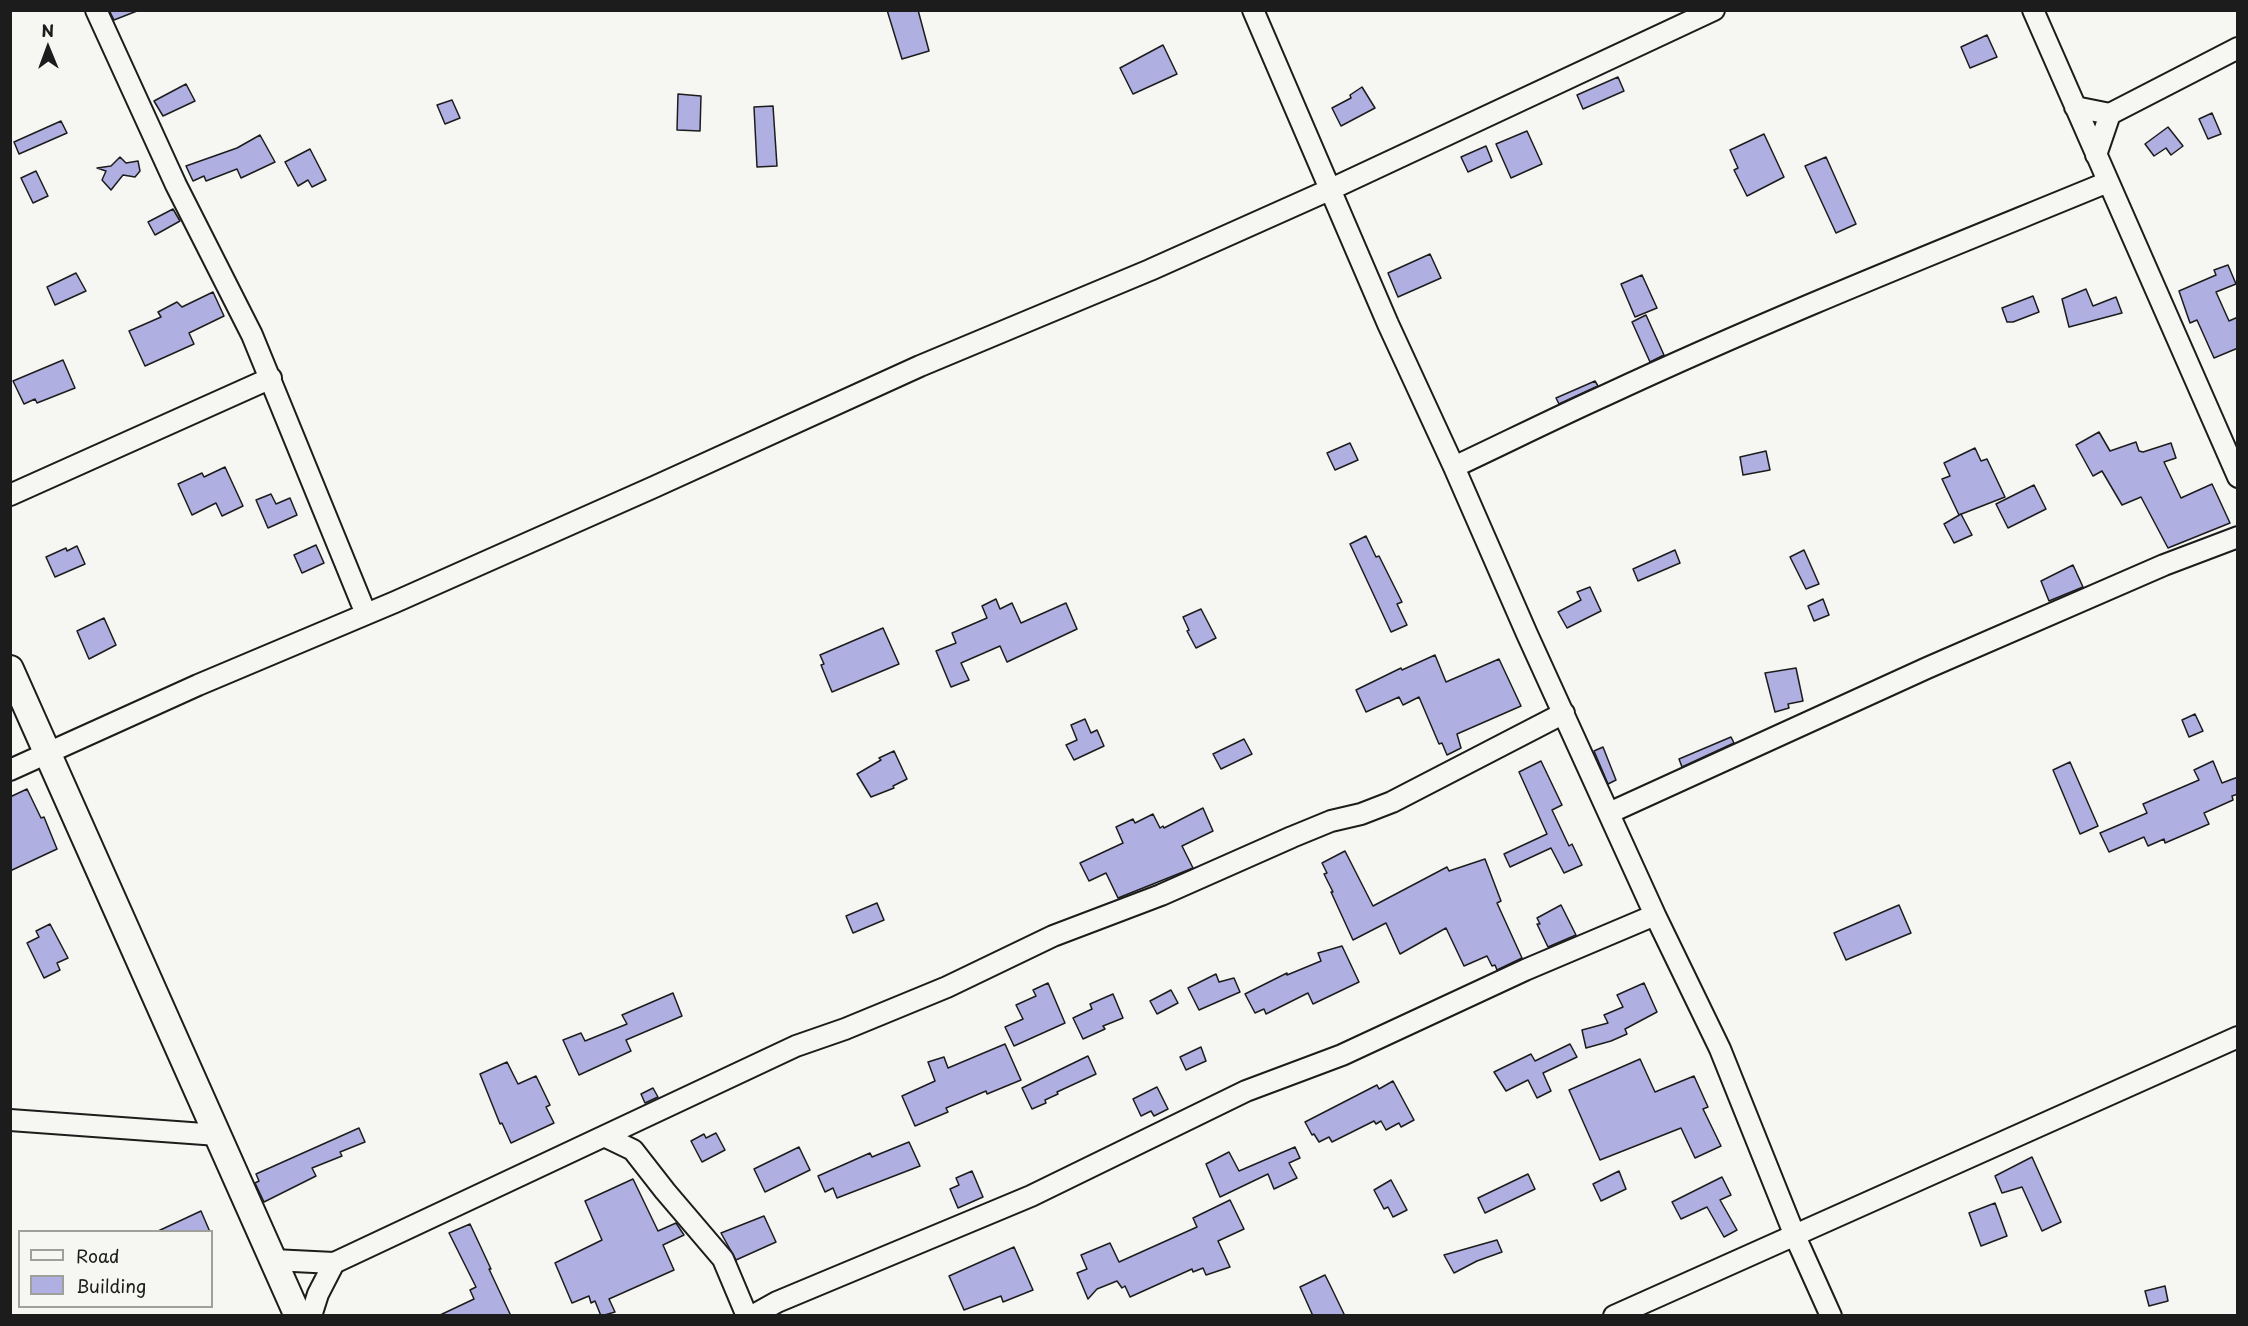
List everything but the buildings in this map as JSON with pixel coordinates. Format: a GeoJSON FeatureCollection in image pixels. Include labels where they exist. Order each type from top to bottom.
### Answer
{"type":"FeatureCollection","features":[{"type":"Feature","properties":{"kind":"street"},"geometry":{"type":"LineString","coordinates":[[96,10],[176,185],[252,335],[366,614]]}},
{"type":"Feature","properties":{"kind":"street"},"geometry":{"type":"LineString","coordinates":[[1253,10],[1329,190],[1654,915],[1720,1048],[1794,1236],[1831,1316]]}},
{"type":"Feature","properties":{"kind":"street"},"geometry":{"type":"LineString","coordinates":[[10,770],[198,685],[654,488],[920,366],[1150,270],[1329,190],[1714,10]]}},
{"type":"Feature","properties":{"kind":"street"},"geometry":{"type":"LineString","coordinates":[[2033,10],[2238,477]]}},
{"type":"Feature","properties":{"kind":"street"},"geometry":{"type":"LineString","coordinates":[[2075,107],[2110,114],[2238,48]]}},
{"type":"Feature","properties":{"kind":"street"},"geometry":{"type":"LineString","coordinates":[[2096,154],[2110,114]]}},
{"type":"Feature","properties":{"kind":"street"},"geometry":{"type":"LineString","coordinates":[[1454,467],[1606,394],[1853,286],[2108,182]]}},
{"type":"Feature","properties":{"kind":"street"},"geometry":{"type":"LineString","coordinates":[[10,495],[270,378]]}},
{"type":"Feature","properties":{"kind":"street"},"geometry":{"type":"LineString","coordinates":[[1609,813],[1938,664],[2164,565],[2238,537]]}},
{"type":"Feature","properties":{"kind":"street"},"geometry":{"type":"LineString","coordinates":[[10,669],[298,1316]]}},
{"type":"Feature","properties":{"kind":"street"},"geometry":{"type":"LineString","coordinates":[[273,1260],[334,1263],[796,1046],[845,1029],[947,987],[1053,936],[1161,895],[1331,821],[1361,814],[1392,802],[1564,713]]}},
{"type":"Feature","properties":{"kind":"street"},"geometry":{"type":"LineString","coordinates":[[752,1316],[777,1302],[1031,1196],[1246,1091],[1342,1055],[1515,975],[1654,915]]}},
{"type":"Feature","properties":{"kind":"street"},"geometry":{"type":"LineString","coordinates":[[1614,1316],[2238,1037]]}},
{"type":"Feature","properties":{"kind":"street"},"geometry":{"type":"LineString","coordinates":[[10,1120],[218,1135]]}},
{"type":"Feature","properties":{"kind":"street"},"geometry":{"type":"LineString","coordinates":[[606,1137],[633,1150],[723,1259],[747,1316]]}},
{"type":"Feature","properties":{"kind":"street"},"geometry":{"type":"LineString","coordinates":[[311,1316],[318,1294],[334,1263]]}}]}
